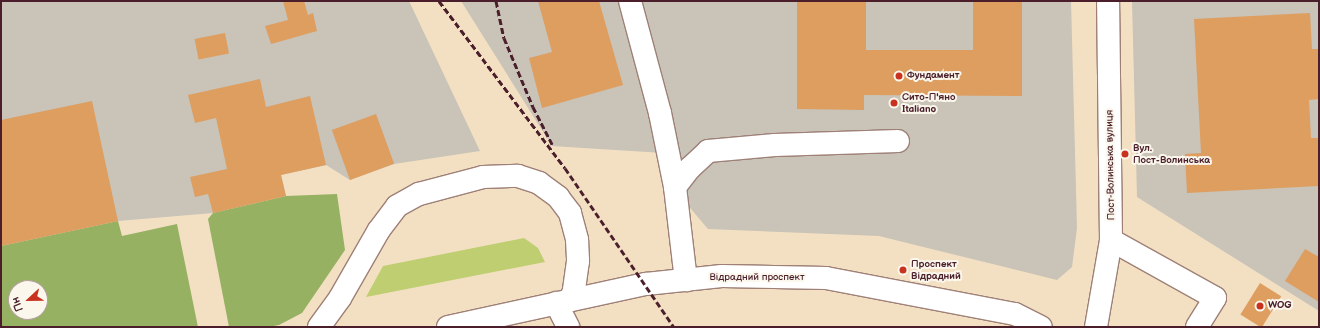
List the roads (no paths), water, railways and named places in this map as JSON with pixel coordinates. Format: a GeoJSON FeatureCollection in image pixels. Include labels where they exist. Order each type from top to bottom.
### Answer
{"type":"FeatureCollection","features":[{"type":"Feature","properties":{"kind":"main road"},"geometry":{"type":"LineString","coordinates":[[630,1],[660,113],[676,187],[686,280]]}},
{"type":"Feature","properties":{"kind":"main road","name":"Пост-Волинська вулиця"},"geometry":{"type":"LineString","coordinates":[[1096,327],[1112,240],[1108,1]]}},
{"type":"Feature","properties":{"kind":"main road"},"geometry":{"type":"LineString","coordinates":[[676,187],[690,168],[708,151],[775,145],[898,141]]}},
{"type":"Feature","properties":{"kind":"main road"},"geometry":{"type":"LineString","coordinates":[[319,327],[340,298],[379,230],[397,206],[419,194],[483,177],[518,176],[539,183],[558,197],[570,213],[577,240],[578,261],[574,291],[563,301],[568,327]]}},
{"type":"Feature","properties":{"kind":"main road"},"geometry":{"type":"LineString","coordinates":[[1112,240],[1215,298],[1197,327]]}},
{"type":"Feature","properties":{"kind":"main road","name":"Відрадний проспект"},"geometry":{"type":"LineString","coordinates":[[448,327],[646,284],[722,276],[826,278],[1015,314],[1041,327]]}},
{"type":"Feature","properties":{"kind":"railway"},"geometry":{"type":"LineString","coordinates":[[439,1],[565,168],[674,327]]}},
{"type":"Feature","properties":{"kind":"railway"},"geometry":{"type":"LineString","coordinates":[[496,1],[504,38],[533,107],[552,144]]}},
{"type":"Feature","properties":{"kind":"place","name":"Фундамент"},"geometry":{"type":"Point","coordinates":[899,76]}},
{"type":"Feature","properties":{"kind":"place","name":"Сито-П'яно Italiano"},"geometry":{"type":"Point","coordinates":[894,103]}},
{"type":"Feature","properties":{"kind":"place","name":"Вул. Пост-Волинська"},"geometry":{"type":"Point","coordinates":[1125,154]}},
{"type":"Feature","properties":{"kind":"place","name":"Проспект Відрадний"},"geometry":{"type":"Point","coordinates":[903,270]}},
{"type":"Feature","properties":{"kind":"place","name":"WOG"},"geometry":{"type":"Point","coordinates":[1260,306]}}]}
